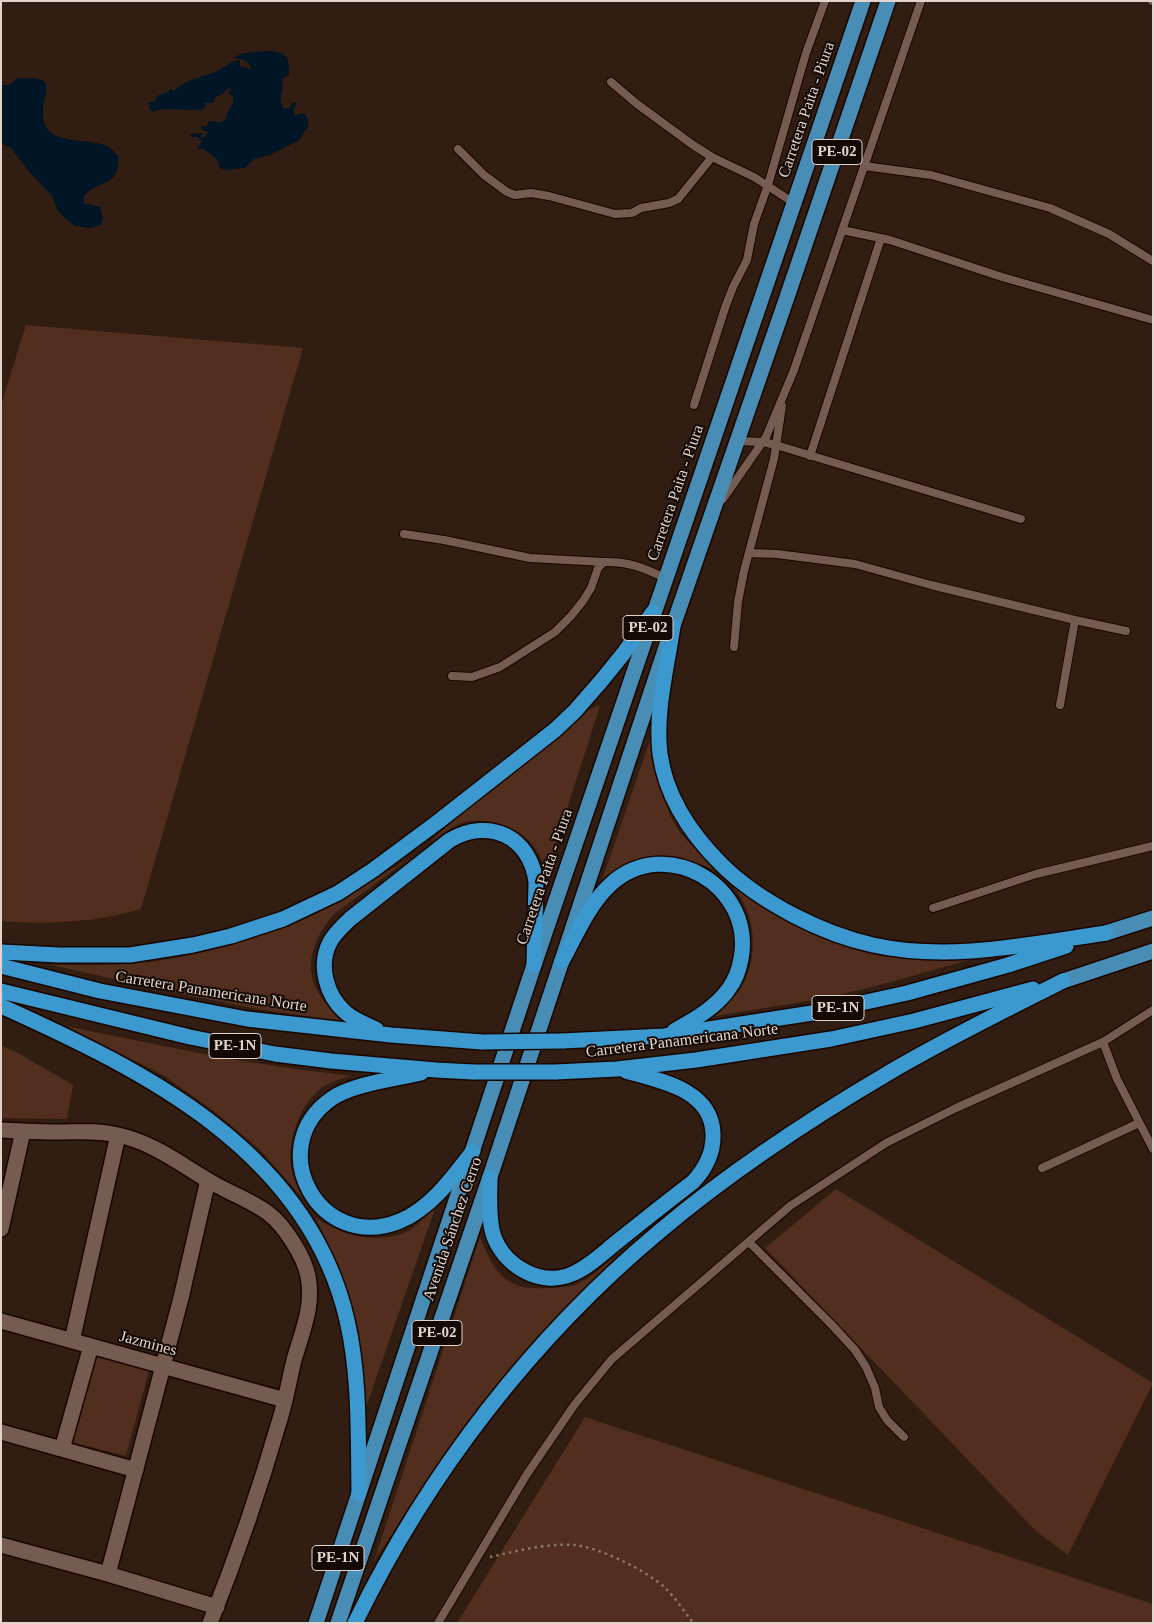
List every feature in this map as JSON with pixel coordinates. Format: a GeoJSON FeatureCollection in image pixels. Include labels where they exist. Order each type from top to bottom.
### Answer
{"type":"FeatureCollection","features":[{"type":"Feature","properties":{"kind":"highway","name":"Carretera Paita - Piura"},"geometry":{"type":"LineString","coordinates":[[524,997],[863,1]]}},
{"type":"Feature","properties":{"kind":"highway","name":"PE-02"},"geometry":{"type":"LineString","coordinates":[[562,961],[673,626],[888,1]]}},
{"type":"Feature","properties":{"kind":"highway"},"geometry":{"type":"LineString","coordinates":[[1,952],[59,955],[130,955],[193,945],[231,936],[283,919],[338,893],[431,827],[555,730],[574,712],[602,680],[654,612]]}},
{"type":"Feature","properties":{"kind":"highway"},"geometry":{"type":"LineString","coordinates":[[673,626],[659,732],[663,768],[669,789],[686,822],[713,857],[768,902],[814,926],[852,940],[897,949],[944,952],[1009,947],[1106,933]]}},
{"type":"Feature","properties":{"kind":"highway"},"geometry":{"type":"LineString","coordinates":[[391,1035],[355,1019],[339,1006],[331,995],[325,976],[325,957],[328,947],[336,932],[350,919],[458,835],[474,830],[497,832],[518,844],[528,856],[536,882],[534,965]]}},
{"type":"Feature","properties":{"kind":"highway"},"geometry":{"type":"LineString","coordinates":[[562,961],[592,906],[610,884],[627,872],[647,866],[665,864],[686,868],[711,881],[727,897],[740,921],[742,952],[737,973],[729,990],[713,1006],[664,1036]]}},
{"type":"Feature","properties":{"kind":"highway","name":"Carretera Panamericana Norte"},"geometry":{"type":"LineString","coordinates":[[1,966],[100,991],[247,1019],[391,1035],[482,1042],[562,1041],[664,1036],[825,1011],[907,993],[1008,965],[1153,918]]}},
{"type":"Feature","properties":{"kind":"highway","name":"Carretera Panamericana Norte"},"geometry":{"type":"LineString","coordinates":[[1,991],[190,1037],[275,1054],[436,1070],[555,1072],[617,1069],[705,1059],[831,1039],[914,1021],[1063,981],[1153,951]]}},
{"type":"Feature","properties":{"kind":"highway","name":"Avenida Sánchez Cerro"},"geometry":{"type":"LineString","coordinates":[[338,1623],[562,961]]}},
{"type":"Feature","properties":{"kind":"highway"},"geometry":{"type":"LineString","coordinates":[[355,1623],[384,1566],[419,1506],[482,1416],[516,1374],[572,1314],[631,1257],[659,1232],[715,1188],[836,1105],[947,1040],[1063,981]]}},
{"type":"Feature","properties":{"kind":"highway","name":"Avenida Sánchez Cerro"},"geometry":{"type":"LineString","coordinates":[[316,1623],[524,997]]}},
{"type":"Feature","properties":{"kind":"highway"},"geometry":{"type":"LineString","coordinates":[[1,1006],[95,1050],[167,1091],[248,1152],[292,1201],[316,1238],[325,1256],[347,1320],[356,1393],[359,1493]]}},
{"type":"Feature","properties":{"kind":"highway"},"geometry":{"type":"LineString","coordinates":[[490,1177],[491,1224],[501,1250],[515,1266],[530,1274],[547,1278],[570,1275],[586,1266],[693,1182],[703,1169],[712,1150],[713,1130],[708,1112],[702,1104],[685,1090],[617,1069]]}},
{"type":"Feature","properties":{"kind":"highway"},"geometry":{"type":"LineString","coordinates":[[436,1070],[355,1088],[328,1101],[320,1108],[309,1124],[302,1140],[301,1167],[305,1183],[310,1194],[320,1206],[342,1222],[362,1227],[383,1226],[401,1221],[424,1206],[450,1180],[472,1151]]}},
{"type":"Feature","properties":{"kind":"street"},"geometry":{"type":"LineString","coordinates":[[1,1130],[98,1132],[118,1134],[144,1142],[161,1150],[208,1180],[269,1214],[294,1244],[308,1273],[310,1301],[285,1400],[255,1499],[210,1623]]}},
{"type":"Feature","properties":{"kind":"street"},"geometry":{"type":"LineString","coordinates":[[1,1229],[23,1131]]}},
{"type":"Feature","properties":{"kind":"street"},"geometry":{"type":"LineString","coordinates":[[72,1341],[118,1134]]}},
{"type":"Feature","properties":{"kind":"street"},"geometry":{"type":"LineString","coordinates":[[108,1574],[184,1288],[208,1180]]}},
{"type":"Feature","properties":{"kind":"street","name":"Jazmines"},"geometry":{"type":"LineString","coordinates":[[1,1321],[285,1400]]}},
{"type":"Feature","properties":{"kind":"street"},"geometry":{"type":"LineString","coordinates":[[62,1450],[91,1346]]}},
{"type":"Feature","properties":{"kind":"street"},"geometry":{"type":"LineString","coordinates":[[1,1432],[136,1470]]}},
{"type":"Feature","properties":{"kind":"street"},"geometry":{"type":"LineString","coordinates":[[1,1545],[108,1574],[217,1607]]}},
{"type":"Feature","properties":{"kind":"lane"},"geometry":{"type":"LineString","coordinates":[[694,405],[725,308],[747,260],[754,224],[768,185],[806,53],[825,1]]}},
{"type":"Feature","properties":{"kind":"lane"},"geometry":{"type":"LineString","coordinates":[[712,513],[766,437],[794,370],[921,1]]}},
{"type":"Feature","properties":{"kind":"lane"},"geometry":{"type":"LineString","coordinates":[[611,82],[637,104],[712,158],[754,177],[794,203]]}},
{"type":"Feature","properties":{"kind":"lane"},"geometry":{"type":"LineString","coordinates":[[458,149],[484,175],[507,192],[515,195],[531,193],[549,196],[615,214],[632,212],[678,199],[712,158]]}},
{"type":"Feature","properties":{"kind":"lane"},"geometry":{"type":"LineString","coordinates":[[864,166],[931,175],[1050,208],[1108,234],[1153,261]]}},
{"type":"Feature","properties":{"kind":"lane"},"geometry":{"type":"LineString","coordinates":[[842,230],[881,238],[1002,277],[1153,320]]}},
{"type":"Feature","properties":{"kind":"lane"},"geometry":{"type":"LineString","coordinates":[[810,456],[881,238]]}},
{"type":"Feature","properties":{"kind":"lane"},"geometry":{"type":"LineString","coordinates":[[734,647],[738,602],[774,459],[784,394]]}},
{"type":"Feature","properties":{"kind":"lane"},"geometry":{"type":"LineString","coordinates":[[737,441],[763,442],[776,445],[1021,519]]}},
{"type":"Feature","properties":{"kind":"lane"},"geometry":{"type":"LineString","coordinates":[[404,534],[444,540],[530,558],[625,562],[666,578]]}},
{"type":"Feature","properties":{"kind":"lane"},"geometry":{"type":"LineString","coordinates":[[749,553],[777,554],[855,564],[931,585],[1126,631]]}},
{"type":"Feature","properties":{"kind":"lane"},"geometry":{"type":"LineString","coordinates":[[452,676],[472,678],[500,667],[555,632],[583,601],[591,588],[598,568],[604,562]]}},
{"type":"Feature","properties":{"kind":"lane"},"geometry":{"type":"LineString","coordinates":[[1060,705],[1075,620]]}},
{"type":"Feature","properties":{"kind":"lane"},"geometry":{"type":"LineString","coordinates":[[932,908],[1036,874],[1153,846]]}},
{"type":"Feature","properties":{"kind":"lane"},"geometry":{"type":"LineString","coordinates":[[438,1623],[527,1474],[575,1404],[612,1359],[790,1206],[886,1143],[956,1108],[1103,1042],[1153,1010]]}},
{"type":"Feature","properties":{"kind":"lane"},"geometry":{"type":"LineString","coordinates":[[1103,1042],[1117,1079],[1153,1149]]}},
{"type":"Feature","properties":{"kind":"lane"},"geometry":{"type":"LineString","coordinates":[[1042,1168],[1139,1123]]}},
{"type":"Feature","properties":{"kind":"lane"},"geometry":{"type":"LineString","coordinates":[[749,1242],[831,1324],[854,1350],[866,1367],[876,1388],[879,1407],[887,1420],[904,1437]]}},
{"type":"Feature","properties":{"kind":"path"},"geometry":{"type":"LineString","coordinates":[[476,1560],[542,1546],[575,1545],[602,1552],[645,1572],[658,1582],[693,1623]]}},
{"type":"Feature","properties":{"kind":"shaded area"},"geometry":{"type":"Polygon","coordinates":[[[26,325],[303,348],[141,909],[90,920],[36,923],[1,921],[1,405],[26,325]]]}},
{"type":"Feature","properties":{"kind":"shaded area"},"geometry":{"type":"Polygon","coordinates":[[[600,706],[546,874],[535,847],[516,831],[497,823],[478,820],[464,822],[451,828],[429,843],[460,815],[541,752],[583,714],[600,706]]]}},
{"type":"Feature","properties":{"kind":"shaded area"},"geometry":{"type":"Polygon","coordinates":[[[651,737],[652,761],[658,784],[671,817],[681,834],[715,870],[682,859],[659,856],[648,857],[636,859],[625,864],[601,883],[651,737]]]}},
{"type":"Feature","properties":{"kind":"shaded area"},"geometry":{"type":"Polygon","coordinates":[[[410,858],[333,915],[315,944],[311,972],[315,985],[322,998],[332,1010],[346,1022],[258,1009],[170,992],[52,965],[139,963],[182,957],[227,946],[272,932],[311,915],[349,895],[410,858]]]}},
{"type":"Feature","properties":{"kind":"shaded area"},"geometry":{"type":"Polygon","coordinates":[[[735,887],[758,904],[800,927],[853,947],[916,959],[973,959],[827,998],[709,1017],[739,991],[750,968],[752,959],[753,939],[750,920],[735,887]]]}},
{"type":"Feature","properties":{"kind":"shaded area"},"geometry":{"type":"Polygon","coordinates":[[[65,1026],[224,1058],[352,1076],[331,1083],[318,1091],[308,1102],[298,1120],[292,1141],[291,1162],[294,1178],[302,1197],[259,1149],[215,1112],[163,1075],[65,1026]]]}},
{"type":"Feature","properties":{"kind":"shaded area"},"geometry":{"type":"Polygon","coordinates":[[[1,1046],[16,1052],[73,1085],[67,1119],[1,1118],[1,1046]]]}},
{"type":"Feature","properties":{"kind":"shaded area"},"geometry":{"type":"Polygon","coordinates":[[[836,1189],[1153,1383],[1068,1555],[1037,1532],[765,1248],[836,1189]]]}},
{"type":"Feature","properties":{"kind":"shaded area"},"geometry":{"type":"Polygon","coordinates":[[[437,1203],[364,1413],[361,1355],[356,1321],[333,1255],[315,1217],[325,1224],[348,1234],[361,1237],[386,1237],[399,1235],[410,1230],[437,1203]]]}},
{"type":"Feature","properties":{"kind":"shaded area"},"geometry":{"type":"Polygon","coordinates":[[[480,1237],[498,1271],[505,1278],[523,1287],[551,1288],[575,1285],[590,1277],[615,1257],[503,1380],[441,1460],[374,1561],[480,1237]]]}},
{"type":"Feature","properties":{"kind":"shaded area"},"geometry":{"type":"Polygon","coordinates":[[[94,1356],[149,1371],[126,1456],[71,1442],[94,1356]]]}},
{"type":"Feature","properties":{"kind":"shaded area"},"geometry":{"type":"Polygon","coordinates":[[[585,1417],[1153,1604],[1153,1623],[457,1623],[585,1417]]]}},
{"type":"Feature","properties":{"kind":"water"},"geometry":{"type":"Polygon","coordinates":[[[268,51],[283,54],[288,60],[289,75],[282,79],[282,106],[285,109],[290,107],[292,103],[297,102],[293,110],[295,116],[301,113],[305,114],[308,126],[299,140],[270,155],[254,159],[245,168],[225,170],[220,168],[216,158],[203,149],[197,149],[203,142],[197,137],[191,137],[190,135],[201,133],[200,137],[204,138],[208,132],[202,130],[201,126],[207,127],[208,122],[214,121],[220,123],[227,118],[226,116],[233,102],[233,96],[228,93],[231,90],[230,88],[216,97],[214,103],[205,103],[206,106],[202,110],[170,109],[152,112],[149,108],[148,104],[155,102],[157,96],[171,89],[174,91],[197,78],[217,72],[236,60],[240,60],[240,66],[251,69],[247,61],[233,58],[243,53],[268,51]]]}},
{"type":"Feature","properties":{"kind":"water"},"geometry":{"type":"Polygon","coordinates":[[[17,78],[44,81],[46,90],[43,118],[45,126],[50,132],[62,138],[107,146],[118,156],[118,166],[113,178],[84,196],[84,203],[100,207],[103,219],[101,225],[90,228],[75,226],[67,220],[58,211],[52,196],[11,148],[1,143],[1,84],[10,84],[17,78]]]}}]}
